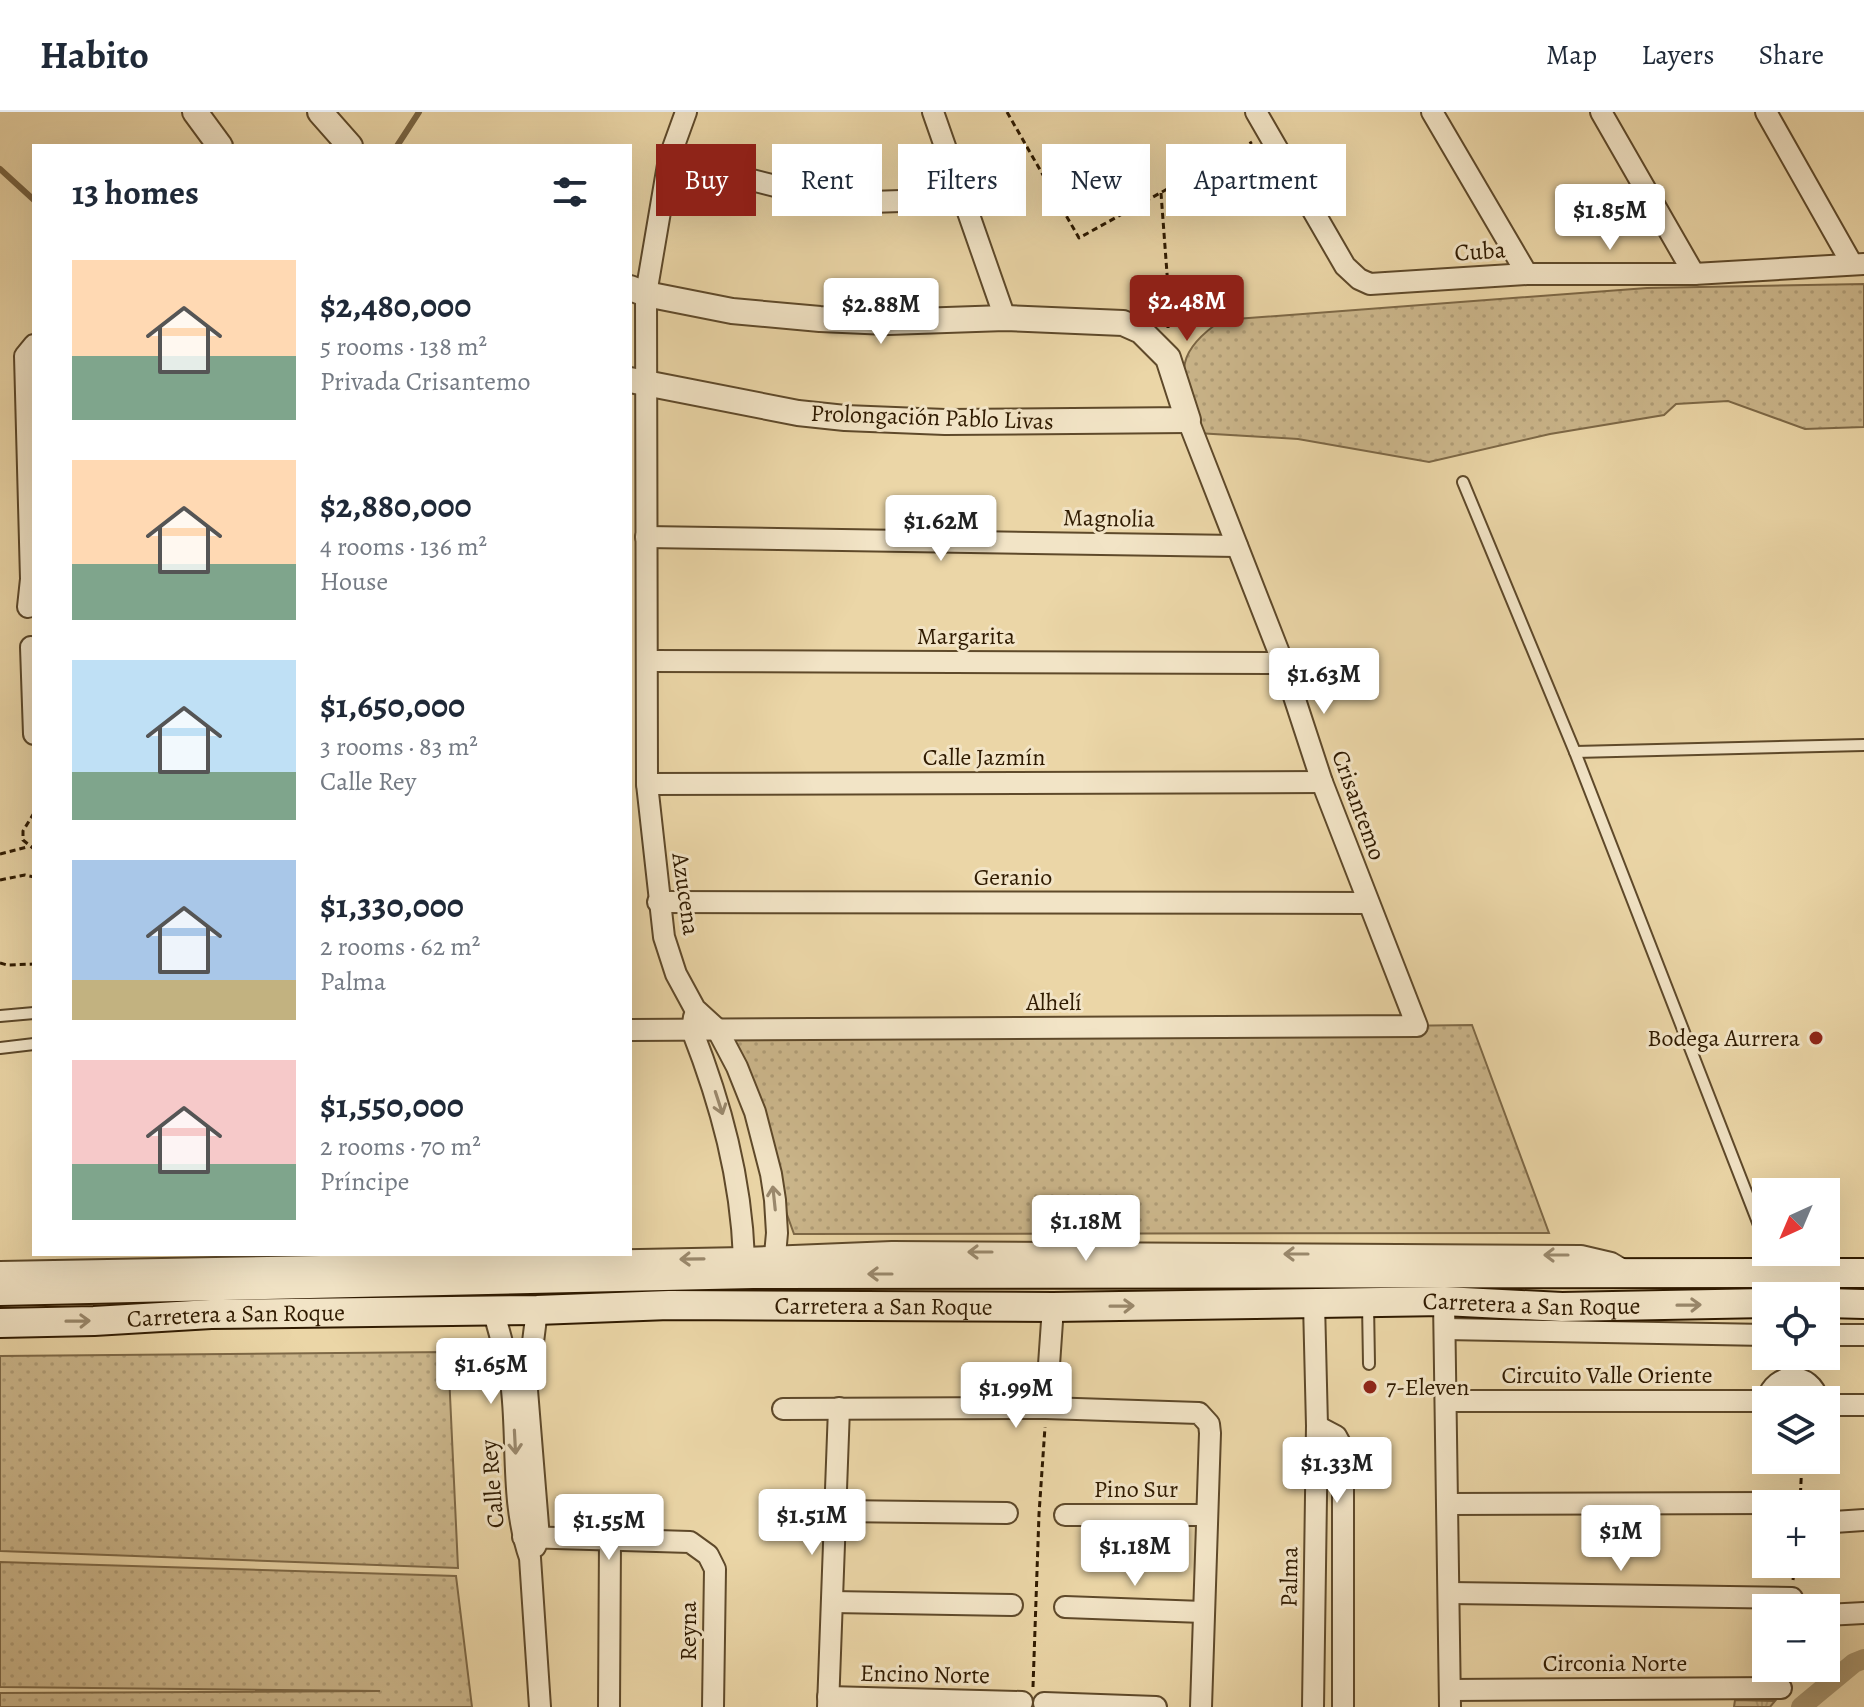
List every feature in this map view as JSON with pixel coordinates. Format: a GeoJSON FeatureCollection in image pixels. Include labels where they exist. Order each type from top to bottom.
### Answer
{"type":"FeatureCollection","features":[{"type":"Feature","properties":{"kind":"main road","name":"Carretera a San Roque"},"geometry":{"type":"LineString","coordinates":[[0,1291],[512,1269],[761,1269],[960,1275],[1630,1274],[1752,1265]]}},
{"type":"Feature","properties":{"kind":"main road","name":"Carretera a San Roque"},"geometry":{"type":"LineString","coordinates":[[1801,1266],[1864,1273]]}},
{"type":"Feature","properties":{"kind":"main road"},"geometry":{"type":"LineString","coordinates":[[422,1311],[498,1296],[512,1269],[553,1298],[600,1306]]}},
{"type":"Feature","properties":{"kind":"main road"},"geometry":{"type":"LineString","coordinates":[[669,1305],[727,1296],[761,1269],[795,1294],[848,1305]]}},
{"type":"Feature","properties":{"kind":"main road"},"geometry":{"type":"LineString","coordinates":[[960,1275],[997,1284],[1053,1307],[1088,1290],[1140,1274]]}},
{"type":"Feature","properties":{"kind":"main road"},"geometry":{"type":"LineString","coordinates":[[1502,1305],[1612,1284],[1630,1274]]}},
{"type":"Feature","properties":{"kind":"main road","name":"Carretera a San Roque"},"geometry":{"type":"LineString","coordinates":[[0,1323],[211,1314],[537,1310],[669,1305],[1053,1307],[1314,1303],[1368,1304],[1444,1315],[1502,1305],[1562,1307],[1752,1303]]}},
{"type":"Feature","properties":{"kind":"main road"},"geometry":{"type":"LineString","coordinates":[[1840,1303],[1864,1304]]}},
{"type":"Feature","properties":{"kind":"street"},"geometry":{"type":"LineString","coordinates":[[195,112],[219,144]]}},
{"type":"Feature","properties":{"kind":"street"},"geometry":{"type":"LineString","coordinates":[[320,112],[348,144]]}},
{"type":"Feature","properties":{"kind":"street","name":"Azucena"},"geometry":{"type":"LineString","coordinates":[[674,144],[686,112]]}},
{"type":"Feature","properties":{"kind":"street"},"geometry":{"type":"LineString","coordinates":[[933,112],[944,144]]}},
{"type":"Feature","properties":{"kind":"street","name":"Cuba"},"geometry":{"type":"LineString","coordinates":[[1256,112],[1345,266],[1359,279],[1381,285],[1527,274],[1694,274],[1858,264]]}},
{"type":"Feature","properties":{"kind":"street"},"geometry":{"type":"LineString","coordinates":[[1432,112],[1527,274]]}},
{"type":"Feature","properties":{"kind":"street"},"geometry":{"type":"LineString","coordinates":[[1601,112],[1694,274]]}},
{"type":"Feature","properties":{"kind":"street"},"geometry":{"type":"LineString","coordinates":[[1766,112],[1858,264]]}},
{"type":"Feature","properties":{"kind":"street"},"geometry":{"type":"LineString","coordinates":[[756,181],[803,193],[870,202],[898,201]]}},
{"type":"Feature","properties":{"kind":"street","name":"Azucena"},"geometry":{"type":"LineString","coordinates":[[656,214],[638,291],[637,382],[646,537],[647,784],[658,902],[664,937],[694,1020],[724,1121],[761,1269]]}},
{"type":"Feature","properties":{"kind":"street"},"geometry":{"type":"LineString","coordinates":[[970,216],[1005,318]]}},
{"type":"Feature","properties":{"kind":"street"},"geometry":{"type":"LineString","coordinates":[[638,291],[732,311],[820,319],[888,322],[1005,318],[1123,323],[1141,331],[1168,358],[1188,420]]}},
{"type":"Feature","properties":{"kind":"street"},"geometry":{"type":"LineString","coordinates":[[28,607],[32,579],[25,356],[32,347]]}},
{"type":"Feature","properties":{"kind":"street","name":"Prolongación Pablo Livas"},"geometry":{"type":"LineString","coordinates":[[637,382],[798,413],[845,418],[945,422],[1188,420]]}},
{"type":"Feature","properties":{"kind":"street","name":"Crisantemo"},"geometry":{"type":"LineString","coordinates":[[1188,420],[1283,663],[1322,782],[1367,903],[1417,1026]]}},
{"type":"Feature","properties":{"kind":"street","name":"Magnolia"},"geometry":{"type":"LineString","coordinates":[[646,537],[1237,546]]}},
{"type":"Feature","properties":{"kind":"street"},"geometry":{"type":"LineString","coordinates":[[31,647],[32,671]]}},
{"type":"Feature","properties":{"kind":"street","name":"Margarita"},"geometry":{"type":"LineString","coordinates":[[648,661],[1283,663]]}},
{"type":"Feature","properties":{"kind":"street","name":"Calle Jazmín"},"geometry":{"type":"LineString","coordinates":[[647,784],[1322,782]]}},
{"type":"Feature","properties":{"kind":"street","name":"Geranio"},"geometry":{"type":"LineString","coordinates":[[658,902],[1367,903]]}},
{"type":"Feature","properties":{"kind":"street"},"geometry":{"type":"LineString","coordinates":[[632,1030],[694,1020]]}},
{"type":"Feature","properties":{"kind":"street","name":"Azucena"},"geometry":{"type":"LineString","coordinates":[[694,1020],[717,1029],[755,1112],[775,1200],[761,1269]]}},
{"type":"Feature","properties":{"kind":"street","name":"Alhelí"},"geometry":{"type":"LineString","coordinates":[[717,1029],[1417,1026]]}},
{"type":"Feature","properties":{"kind":"street"},"geometry":{"type":"LineString","coordinates":[[761,1269],[908,1252],[1581,1256],[1611,1263],[1630,1274]]}},
{"type":"Feature","properties":{"kind":"street"},"geometry":{"type":"LineString","coordinates":[[0,1272],[206,1261],[302,1260],[512,1269]]}},
{"type":"Feature","properties":{"kind":"street","name":"Palma"},"geometry":{"type":"LineString","coordinates":[[1313,1707],[1317,1426],[1314,1303]]}},
{"type":"Feature","properties":{"kind":"street"},"geometry":{"type":"LineString","coordinates":[[1046,1408],[1053,1307]]}},
{"type":"Feature","properties":{"kind":"street","name":"Calle Rey"},"geometry":{"type":"LineString","coordinates":[[493,1310],[520,1390]]}},
{"type":"Feature","properties":{"kind":"street","name":"Calle Rey"},"geometry":{"type":"LineString","coordinates":[[537,1310],[520,1390],[540,1707]]}},
{"type":"Feature","properties":{"kind":"street"},"geometry":{"type":"LineString","coordinates":[[1450,1698],[1444,1315],[1752,1334]]}},
{"type":"Feature","properties":{"kind":"street"},"geometry":{"type":"LineString","coordinates":[[1840,1335],[1864,1335]]}},
{"type":"Feature","properties":{"kind":"street"},"geometry":{"type":"LineString","coordinates":[[1791,1370],[1791,1377]]}},
{"type":"Feature","properties":{"kind":"street"},"geometry":{"type":"LineString","coordinates":[[1774,1386],[1791,1377],[1812,1386]]}},
{"type":"Feature","properties":{"kind":"street","name":"Circuito Valle Oriente"},"geometry":{"type":"LineString","coordinates":[[1447,1401],[1752,1401]]}},
{"type":"Feature","properties":{"kind":"street"},"geometry":{"type":"LineString","coordinates":[[1840,1405],[1864,1405]]}},
{"type":"Feature","properties":{"kind":"street"},"geometry":{"type":"LineString","coordinates":[[828,1702],[839,1408]]}},
{"type":"Feature","properties":{"kind":"street"},"geometry":{"type":"LineString","coordinates":[[783,1409],[1191,1411],[1205,1418],[1210,1433],[1201,1707]]}},
{"type":"Feature","properties":{"kind":"street"},"geometry":{"type":"LineString","coordinates":[[1317,1426],[1336,1436],[1343,1449],[1343,1707]]}},
{"type":"Feature","properties":{"kind":"street"},"geometry":{"type":"LineString","coordinates":[[1448,1504],[1752,1503]]}},
{"type":"Feature","properties":{"kind":"street"},"geometry":{"type":"LineString","coordinates":[[836,1511],[1007,1513]]}},
{"type":"Feature","properties":{"kind":"street","name":"Pino Sur"},"geometry":{"type":"LineString","coordinates":[[1065,1515],[1207,1515]]}},
{"type":"Feature","properties":{"kind":"street"},"geometry":{"type":"LineString","coordinates":[[1840,1522],[1864,1520]]}},
{"type":"Feature","properties":{"kind":"street","name":"Reyna"},"geometry":{"type":"LineString","coordinates":[[531,1537],[690,1542],[708,1555],[715,1569],[713,1707]]}},
{"type":"Feature","properties":{"kind":"street"},"geometry":{"type":"LineString","coordinates":[[609,1707],[610,1540]]}},
{"type":"Feature","properties":{"kind":"street"},"geometry":{"type":"LineString","coordinates":[[1449,1593],[1752,1597]]}},
{"type":"Feature","properties":{"kind":"street"},"geometry":{"type":"LineString","coordinates":[[832,1602],[1012,1605]]}},
{"type":"Feature","properties":{"kind":"street"},"geometry":{"type":"LineString","coordinates":[[1065,1607],[1203,1612]]}},
{"type":"Feature","properties":{"kind":"street"},"geometry":{"type":"LineString","coordinates":[[1840,1614],[1864,1613]]}},
{"type":"Feature","properties":{"kind":"street","name":"Circonia Norte"},"geometry":{"type":"LineString","coordinates":[[1450,1698],[1781,1688]]}},
{"type":"Feature","properties":{"kind":"street","name":"Encino Norte"},"geometry":{"type":"LineString","coordinates":[[828,1702],[1033,1698],[1156,1707]]}},
{"type":"Feature","properties":{"kind":"lane"},"geometry":{"type":"LineString","coordinates":[[1463,482],[1575,752],[1752,1207]]}},
{"type":"Feature","properties":{"kind":"lane"},"geometry":{"type":"LineString","coordinates":[[1575,752],[1864,745]]}},
{"type":"Feature","properties":{"kind":"lane"},"geometry":{"type":"LineString","coordinates":[[0,1016],[32,1013]]}},
{"type":"Feature","properties":{"kind":"lane"},"geometry":{"type":"LineString","coordinates":[[0,1048],[32,1044]]}},
{"type":"Feature","properties":{"kind":"lane"},"geometry":{"type":"LineString","coordinates":[[1368,1304],[1369,1364]]}},
{"type":"Feature","properties":{"kind":"path"},"geometry":{"type":"LineString","coordinates":[[1007,112],[1079,238],[1252,142],[1246,132]]}},
{"type":"Feature","properties":{"kind":"path"},"geometry":{"type":"LineString","coordinates":[[1161,193],[1169,320],[1163,351]]}},
{"type":"Feature","properties":{"kind":"path"},"geometry":{"type":"LineString","coordinates":[[28,847],[23,840],[23,831],[32,816]]}},
{"type":"Feature","properties":{"kind":"path"},"geometry":{"type":"LineString","coordinates":[[0,854],[32,848]]}},
{"type":"Feature","properties":{"kind":"path"},"geometry":{"type":"LineString","coordinates":[[0,880],[32,877]]}},
{"type":"Feature","properties":{"kind":"path"},"geometry":{"type":"LineString","coordinates":[[0,963],[32,964]]}},
{"type":"Feature","properties":{"kind":"path"},"geometry":{"type":"LineString","coordinates":[[1033,1698],[1046,1408]]}},
{"type":"Feature","properties":{"kind":"green space"},"geometry":{"type":"Polygon","coordinates":[[[1864,284],[1864,427],[1805,429],[1728,401],[1676,404],[1664,415],[1550,434],[1429,462],[1298,439],[1197,433],[1185,383],[1186,358],[1193,346],[1222,320],[1647,288],[1864,284]]]}},
{"type":"Feature","properties":{"kind":"green space"},"geometry":{"type":"Polygon","coordinates":[[[1472,1025],[1549,1233],[794,1234],[722,1034],[1472,1025]]]}},
{"type":"Feature","properties":{"kind":"green space"},"geometry":{"type":"Polygon","coordinates":[[[448,1352],[458,1568],[0,1551],[0,1356],[448,1352]]]}},
{"type":"Feature","properties":{"kind":"green space"},"geometry":{"type":"Polygon","coordinates":[[[0,1562],[456,1576],[472,1707],[0,1707],[0,1693],[380,1691],[0,1687],[0,1562]]]}},
{"type":"Feature","properties":{"kind":"green space"},"geometry":{"type":"Polygon","coordinates":[[[1735,1700],[1775,1701],[1770,1707],[1734,1707],[1735,1700]]]}},
{"type":"Feature","properties":{"kind":"waterway"},"geometry":{"type":"LineString","coordinates":[[398,144],[419,112]]}},
{"type":"Feature","properties":{"kind":"waterway"},"geometry":{"type":"LineString","coordinates":[[0,169],[32,198]]}},
{"type":"Feature","properties":{"kind":"waterway"},"geometry":{"type":"LineString","coordinates":[[1801,1707],[1854,1663],[1864,1659]]}},
{"type":"Feature","properties":{"kind":"place","name":"Bodega Aurrera"},"geometry":{"type":"Point","coordinates":[1816,1038]}},
{"type":"Feature","properties":{"kind":"place","name":"7-Eleven"},"geometry":{"type":"Point","coordinates":[1370,1387]}}]}
